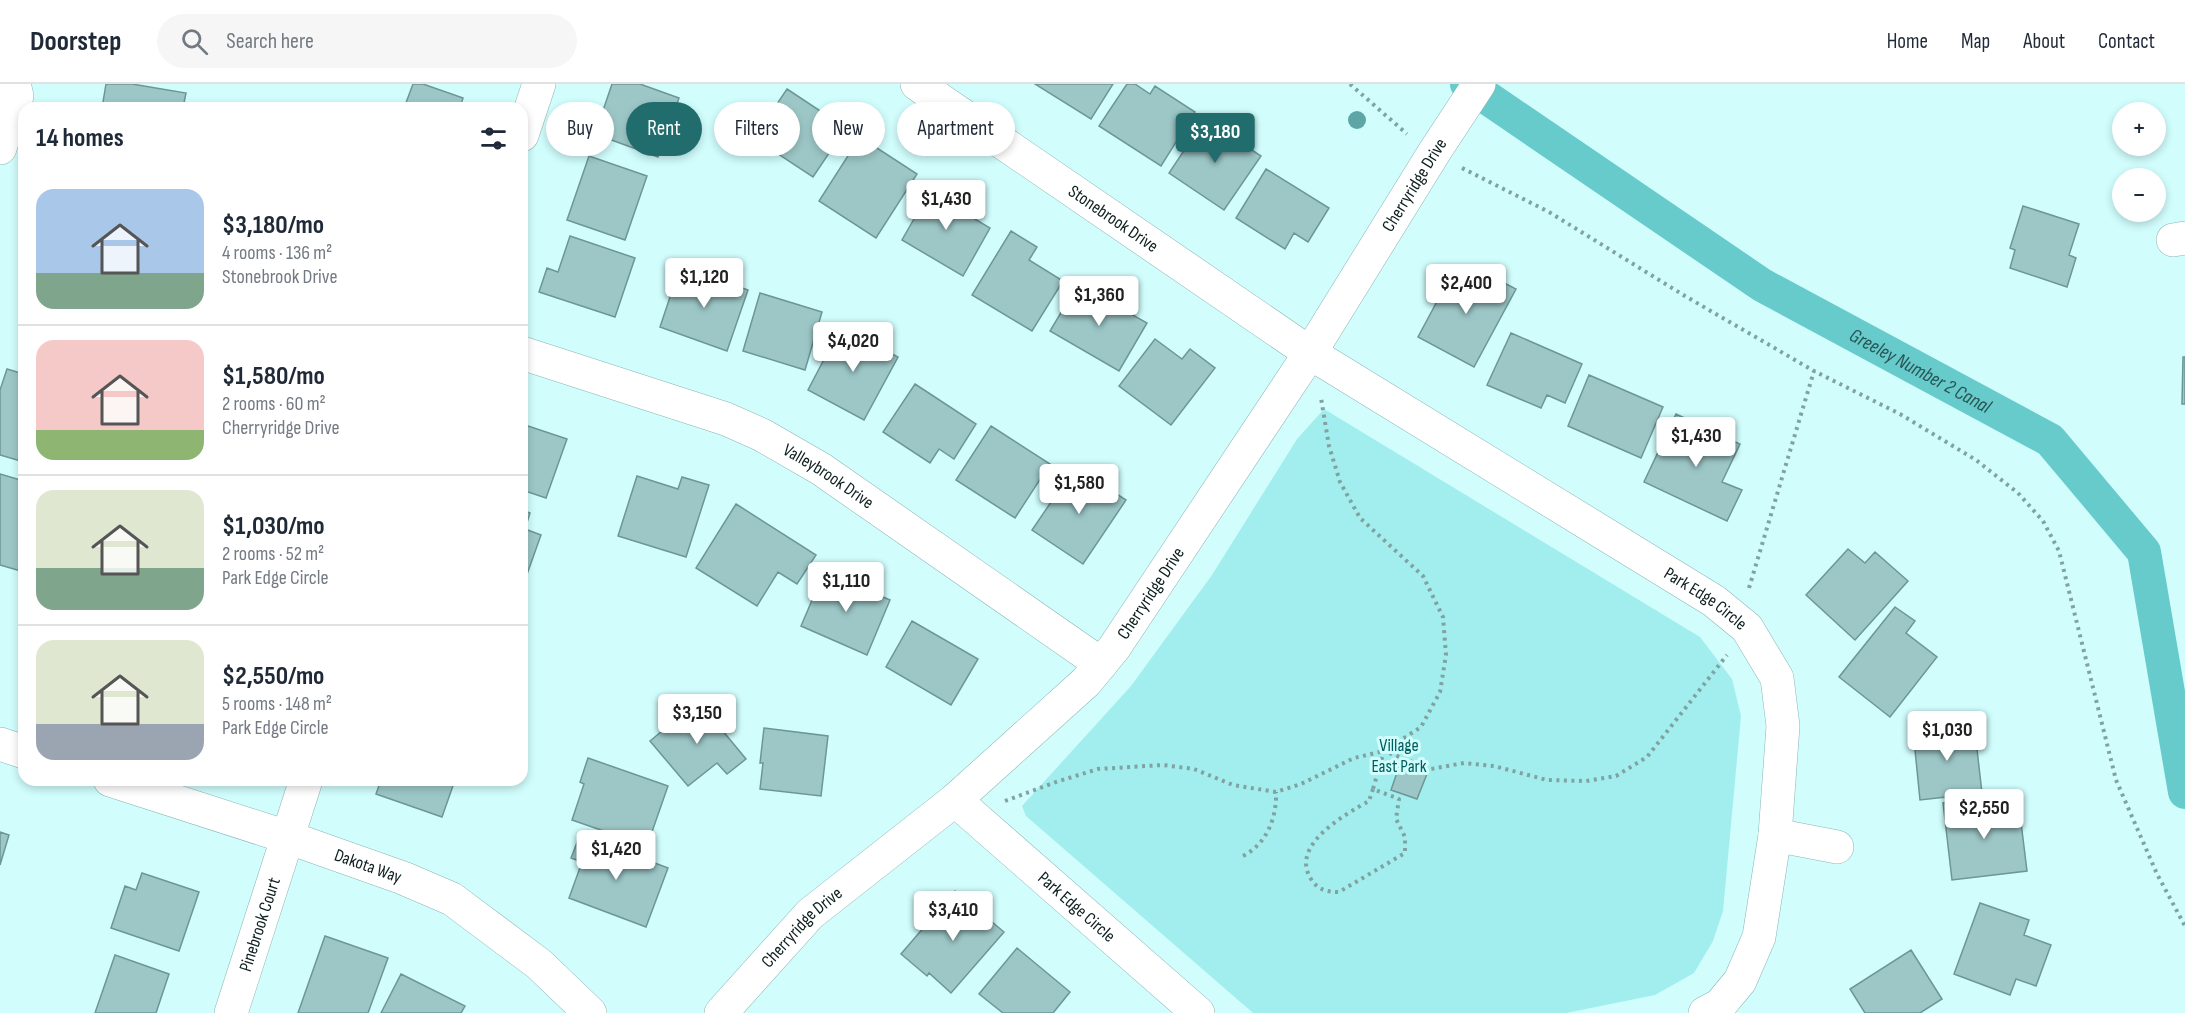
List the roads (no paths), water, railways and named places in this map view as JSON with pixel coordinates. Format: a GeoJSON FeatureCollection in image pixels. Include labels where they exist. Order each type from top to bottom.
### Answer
{"type":"FeatureCollection","features":[{"type":"Feature","properties":{"kind":"street"},"geometry":{"type":"LineString","coordinates":[[0,148],[17,96],[14,84]]}},
{"type":"Feature","properties":{"kind":"street"},"geometry":{"type":"LineString","coordinates":[[528,117],[539,84]]}},
{"type":"Feature","properties":{"kind":"street","name":"Stonebrook Drive"},"geometry":{"type":"LineString","coordinates":[[917,84],[1311,353]]}},
{"type":"Feature","properties":{"kind":"street","name":"Cherryridge Drive"},"geometry":{"type":"LineString","coordinates":[[721,1013],[810,914],[955,800],[1086,682],[1101,664],[1114,648],[1311,353],[1479,84]]}},
{"type":"Feature","properties":{"kind":"street","name":"Park Edge Circle"},"geometry":{"type":"LineString","coordinates":[[1311,353],[1714,602],[1747,628],[1777,678],[1783,726],[1775,835],[1759,937],[1740,981],[1719,1005],[1705,1013]]}},
{"type":"Feature","properties":{"kind":"street","name":"Valleybrook Drive"},"geometry":{"type":"LineString","coordinates":[[528,355],[726,419],[762,435],[821,469],[1101,664]]}},
{"type":"Feature","properties":{"kind":"street"},"geometry":{"type":"LineString","coordinates":[[0,744],[18,750]]}},
{"type":"Feature","properties":{"kind":"street","name":"Dakota Way"},"geometry":{"type":"LineString","coordinates":[[129,786],[287,837],[403,878],[452,899],[539,964],[590,1013]]}},
{"type":"Feature","properties":{"kind":"street","name":"Pinebrook Court"},"geometry":{"type":"LineString","coordinates":[[231,1013],[304,786]]}},
{"type":"Feature","properties":{"kind":"street","name":"Park Edge Circle"},"geometry":{"type":"LineString","coordinates":[[955,800],[1198,1013]]}},
{"type":"Feature","properties":{"kind":"street"},"geometry":{"type":"LineString","coordinates":[[1775,835],[1837,847]]}},
{"type":"Feature","properties":{"kind":"waterway","name":"Greeley Number 2 Canal"},"geometry":{"type":"LineString","coordinates":[[1467,84],[1762,285],[2050,440],[2144,552],[2185,792]]}},
{"type":"Feature","properties":{"kind":"park label","name":"Village East Park"},"geometry":{"type":"Point","coordinates":[1399,755]}}]}
